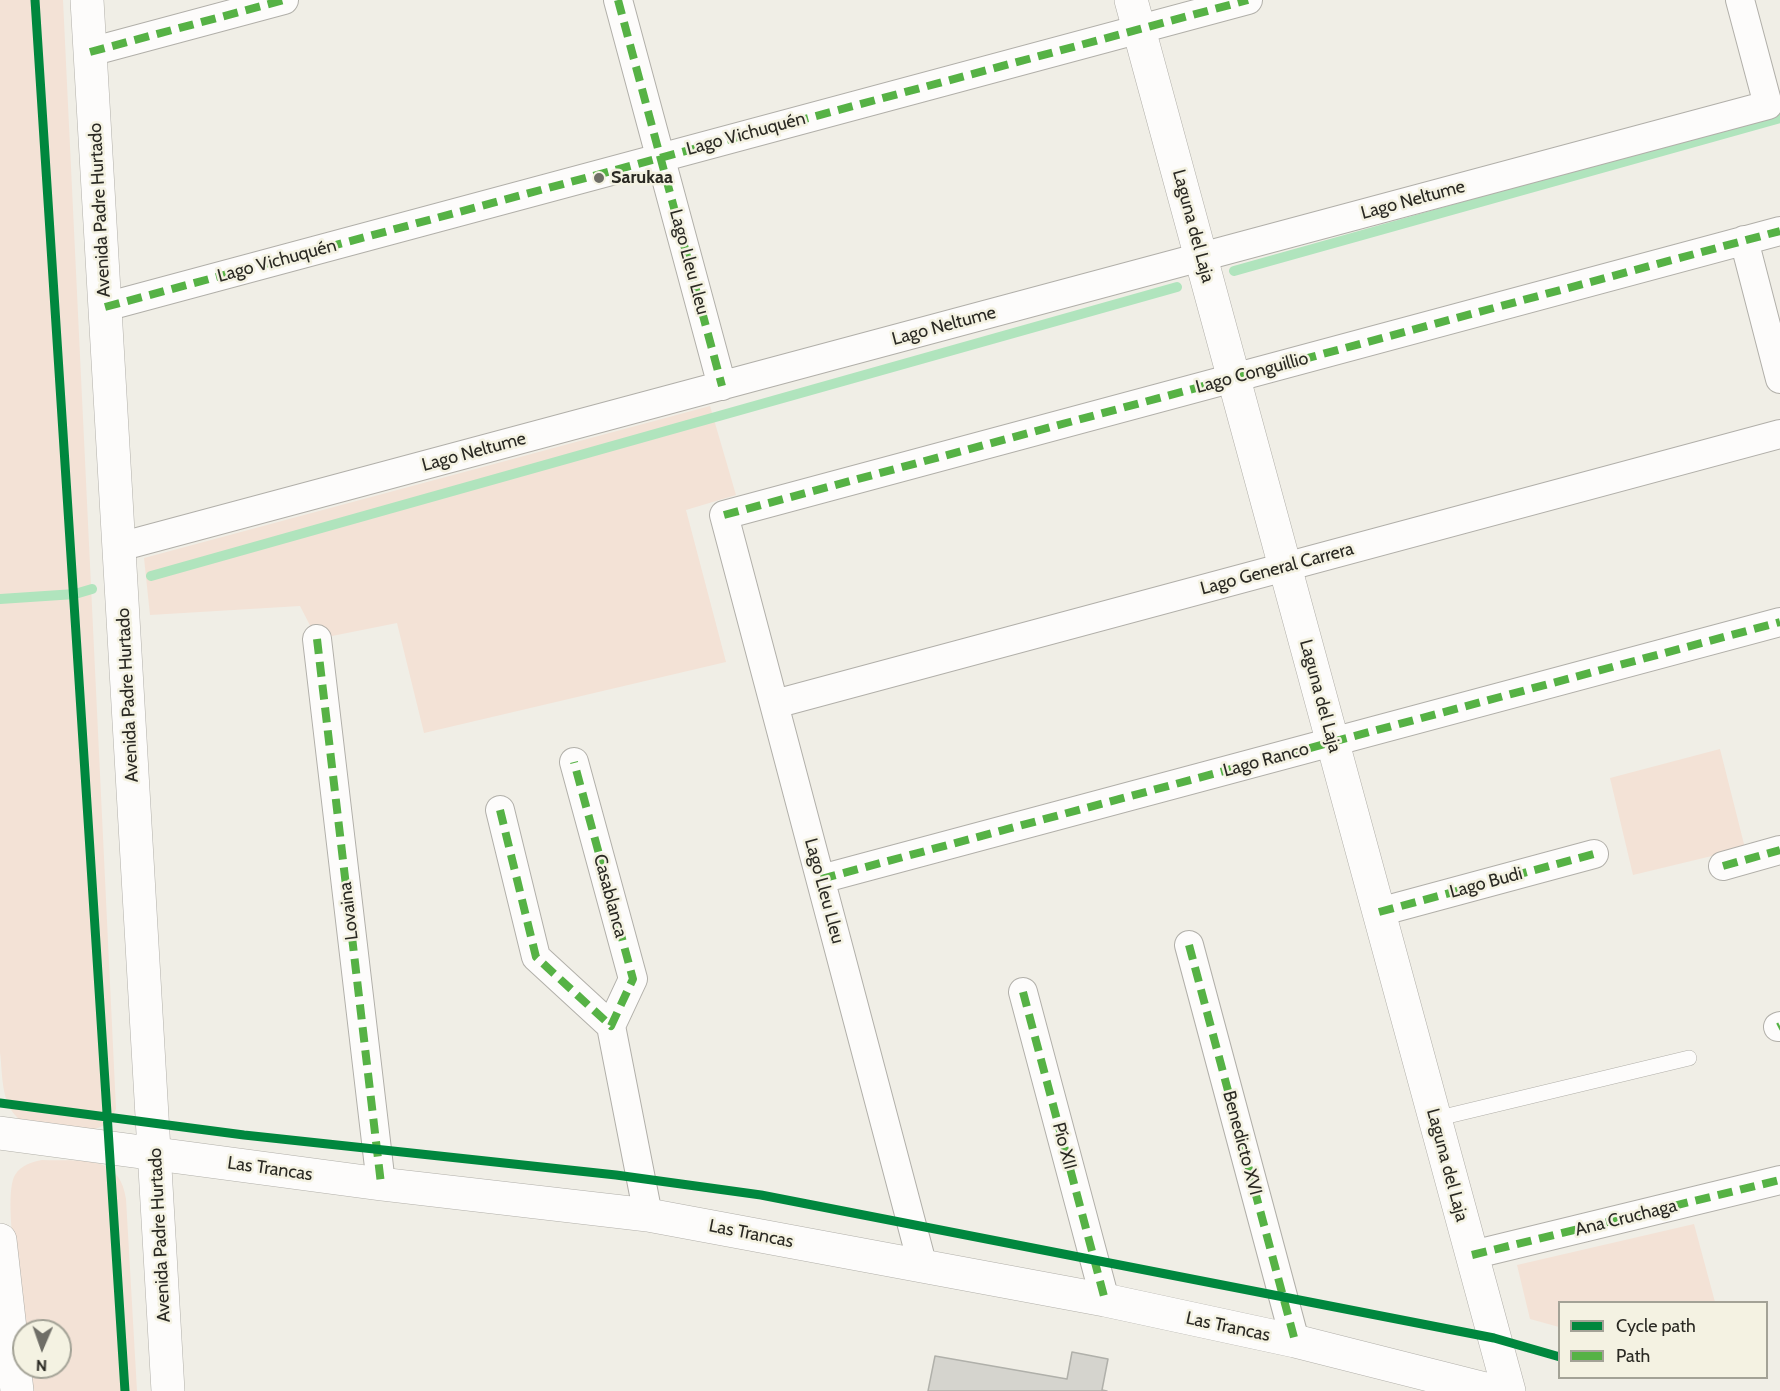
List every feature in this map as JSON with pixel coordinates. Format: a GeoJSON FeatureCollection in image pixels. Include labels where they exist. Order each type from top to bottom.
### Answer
{"type":"FeatureCollection","features":[{"type":"Feature","properties":{"kind":"street","name":"Avenida Padre Hurtado"},"geometry":{"type":"LineString","coordinates":[[87,0],[168,1391]]}},
{"type":"Feature","properties":{"kind":"street"},"geometry":{"type":"LineString","coordinates":[[90,52],[284,0]]}},
{"type":"Feature","properties":{"kind":"street","name":"Lago Lleu Lleu"},"geometry":{"type":"LineString","coordinates":[[618,0],[722,386]]}},
{"type":"Feature","properties":{"kind":"street","name":"Lago Vichuquén"},"geometry":{"type":"LineString","coordinates":[[105,307],[660,157],[1135,15],[1248,0]]}},
{"type":"Feature","properties":{"kind":"street","name":"Lago Neltume"},"geometry":{"type":"LineString","coordinates":[[120,548],[1768,105],[1740,0]]}},
{"type":"Feature","properties":{"kind":"street","name":"Laguna del Laja"},"geometry":{"type":"LineString","coordinates":[[1135,15],[1509,1391]]}},
{"type":"Feature","properties":{"kind":"street","name":"Lago Conguillio"},"geometry":{"type":"LineString","coordinates":[[724,514],[1780,231]]}},
{"type":"Feature","properties":{"kind":"street"},"geometry":{"type":"LineString","coordinates":[[1744,240],[1780,379]]}},
{"type":"Feature","properties":{"kind":"street","name":"Lago General Carrera"},"geometry":{"type":"LineString","coordinates":[[775,704],[1780,434]]}},
{"type":"Feature","properties":{"kind":"street","name":"Lago Lleu Lleu"},"geometry":{"type":"LineString","coordinates":[[724,514],[923,1267]]}},
{"type":"Feature","properties":{"kind":"street","name":"Lago Ranco"},"geometry":{"type":"LineString","coordinates":[[821,879],[1780,622]]}},
{"type":"Feature","properties":{"kind":"street","name":"Lovaina"},"geometry":{"type":"LineString","coordinates":[[317,639],[381,1184]]}},
{"type":"Feature","properties":{"kind":"street","name":"Casablanca"},"geometry":{"type":"LineString","coordinates":[[574,762],[633,979],[612,1026]]}},
{"type":"Feature","properties":{"kind":"street"},"geometry":{"type":"LineString","coordinates":[[500,810],[536,957],[612,1026],[648,1215]]}},
{"type":"Feature","properties":{"kind":"street"},"geometry":{"type":"LineString","coordinates":[[1723,866],[1780,850]]}},
{"type":"Feature","properties":{"kind":"street","name":"Lago Budi"},"geometry":{"type":"LineString","coordinates":[[1379,912],[1594,854]]}},
{"type":"Feature","properties":{"kind":"street","name":"Benedicto XVI"},"geometry":{"type":"LineString","coordinates":[[1190,945],[1295,1341]]}},
{"type":"Feature","properties":{"kind":"street","name":"Pío XII"},"geometry":{"type":"LineString","coordinates":[[1023,992],[1105,1300]]}},
{"type":"Feature","properties":{"kind":"street","name":"Las Trancas"},"geometry":{"type":"LineString","coordinates":[[0,1132],[381,1184],[648,1215],[1105,1300],[1295,1341],[1493,1391]]}},
{"type":"Feature","properties":{"kind":"street","name":"Ana Cruchaga"},"geometry":{"type":"LineString","coordinates":[[1472,1256],[1780,1180]]}},
{"type":"Feature","properties":{"kind":"street"},"geometry":{"type":"LineString","coordinates":[[0,1240],[17,1391]]}},
{"type":"Feature","properties":{"kind":"lane"},"geometry":{"type":"LineString","coordinates":[[1435,1119],[1689,1058]]}},
{"type":"Feature","properties":{"kind":"shaded area"},"geometry":{"type":"Polygon","coordinates":[[[0,0],[63,0],[116,1109],[108,1122],[94,1129],[26,1123],[18,1117],[11,1110],[4,1092],[0,1052],[0,0]]]}},
{"type":"Feature","properties":{"kind":"shaded area"},"geometry":{"type":"Polygon","coordinates":[[[710,406],[736,495],[686,510],[726,662],[424,733],[397,623],[317,639],[300,606],[150,615],[144,558],[710,406]]]}},
{"type":"Feature","properties":{"kind":"shaded area"},"geometry":{"type":"Polygon","coordinates":[[[1720,749],[1745,848],[1633,875],[1610,778],[1720,749]]]}},
{"type":"Feature","properties":{"kind":"shaded area"},"geometry":{"type":"Polygon","coordinates":[[[42,1160],[95,1163],[115,1173],[122,1184],[126,1199],[137,1391],[31,1391],[30,1379],[72,1379],[72,1319],[23,1319],[11,1226],[11,1204],[15,1175],[31,1163],[42,1160]]]}},
{"type":"Feature","properties":{"kind":"shaded area"},"geometry":{"type":"Polygon","coordinates":[[[1694,1224],[1715,1301],[1558,1301],[1558,1327],[1530,1319],[1517,1265],[1694,1224]]]}},
{"type":"Feature","properties":{"kind":"building"},"geometry":{"type":"Polygon","coordinates":[[[1072,1352],[1108,1359],[1102,1390],[1107,1391],[928,1391],[935,1356],[1067,1379],[1072,1352]]]}},
{"type":"Feature","properties":{"kind":"waterway"},"geometry":{"type":"LineString","coordinates":[[1234,271],[1780,118]]}},
{"type":"Feature","properties":{"kind":"waterway"},"geometry":{"type":"LineString","coordinates":[[151,576],[1177,287]]}},
{"type":"Feature","properties":{"kind":"waterway"},"geometry":{"type":"LineString","coordinates":[[0,599],[75,594],[92,589]]}},
{"type":"Feature","properties":{"kind":"marked path"},"geometry":{"type":"LineString","coordinates":[[90,52],[284,0]]}},
{"type":"Feature","properties":{"kind":"marked path"},"geometry":{"type":"LineString","coordinates":[[618,0],[722,386]]}},
{"type":"Feature","properties":{"kind":"marked path"},"geometry":{"type":"LineString","coordinates":[[105,307],[1248,0]]}},
{"type":"Feature","properties":{"kind":"marked path"},"geometry":{"type":"LineString","coordinates":[[724,515],[1780,231]]}},
{"type":"Feature","properties":{"kind":"marked path"},"geometry":{"type":"LineString","coordinates":[[821,879],[1780,622]]}},
{"type":"Feature","properties":{"kind":"marked path"},"geometry":{"type":"LineString","coordinates":[[317,639],[381,1184]]}},
{"type":"Feature","properties":{"kind":"marked path"},"geometry":{"type":"LineString","coordinates":[[500,810],[536,957],[611,1026],[633,979],[574,762]]}},
{"type":"Feature","properties":{"kind":"marked path"},"geometry":{"type":"LineString","coordinates":[[1723,866],[1780,850]]}},
{"type":"Feature","properties":{"kind":"marked path"},"geometry":{"type":"LineString","coordinates":[[1379,912],[1594,854]]}},
{"type":"Feature","properties":{"kind":"marked path"},"geometry":{"type":"LineString","coordinates":[[1189,945],[1295,1341]]}},
{"type":"Feature","properties":{"kind":"marked path"},"geometry":{"type":"LineString","coordinates":[[1023,992],[1105,1300]]}},
{"type":"Feature","properties":{"kind":"marked path"},"geometry":{"type":"LineString","coordinates":[[1472,1255],[1780,1180]]}},
{"type":"Feature","properties":{"kind":"cycle path"},"geometry":{"type":"LineString","coordinates":[[35,0],[125,1391]]}},
{"type":"Feature","properties":{"kind":"cycle path"},"geometry":{"type":"LineString","coordinates":[[0,1103],[244,1135],[616,1175],[761,1195],[1494,1338],[1558,1356]]}},
{"type":"Feature","properties":{"kind":"place","name":"Sarukaa"},"geometry":{"type":"Point","coordinates":[599,178]}}]}
